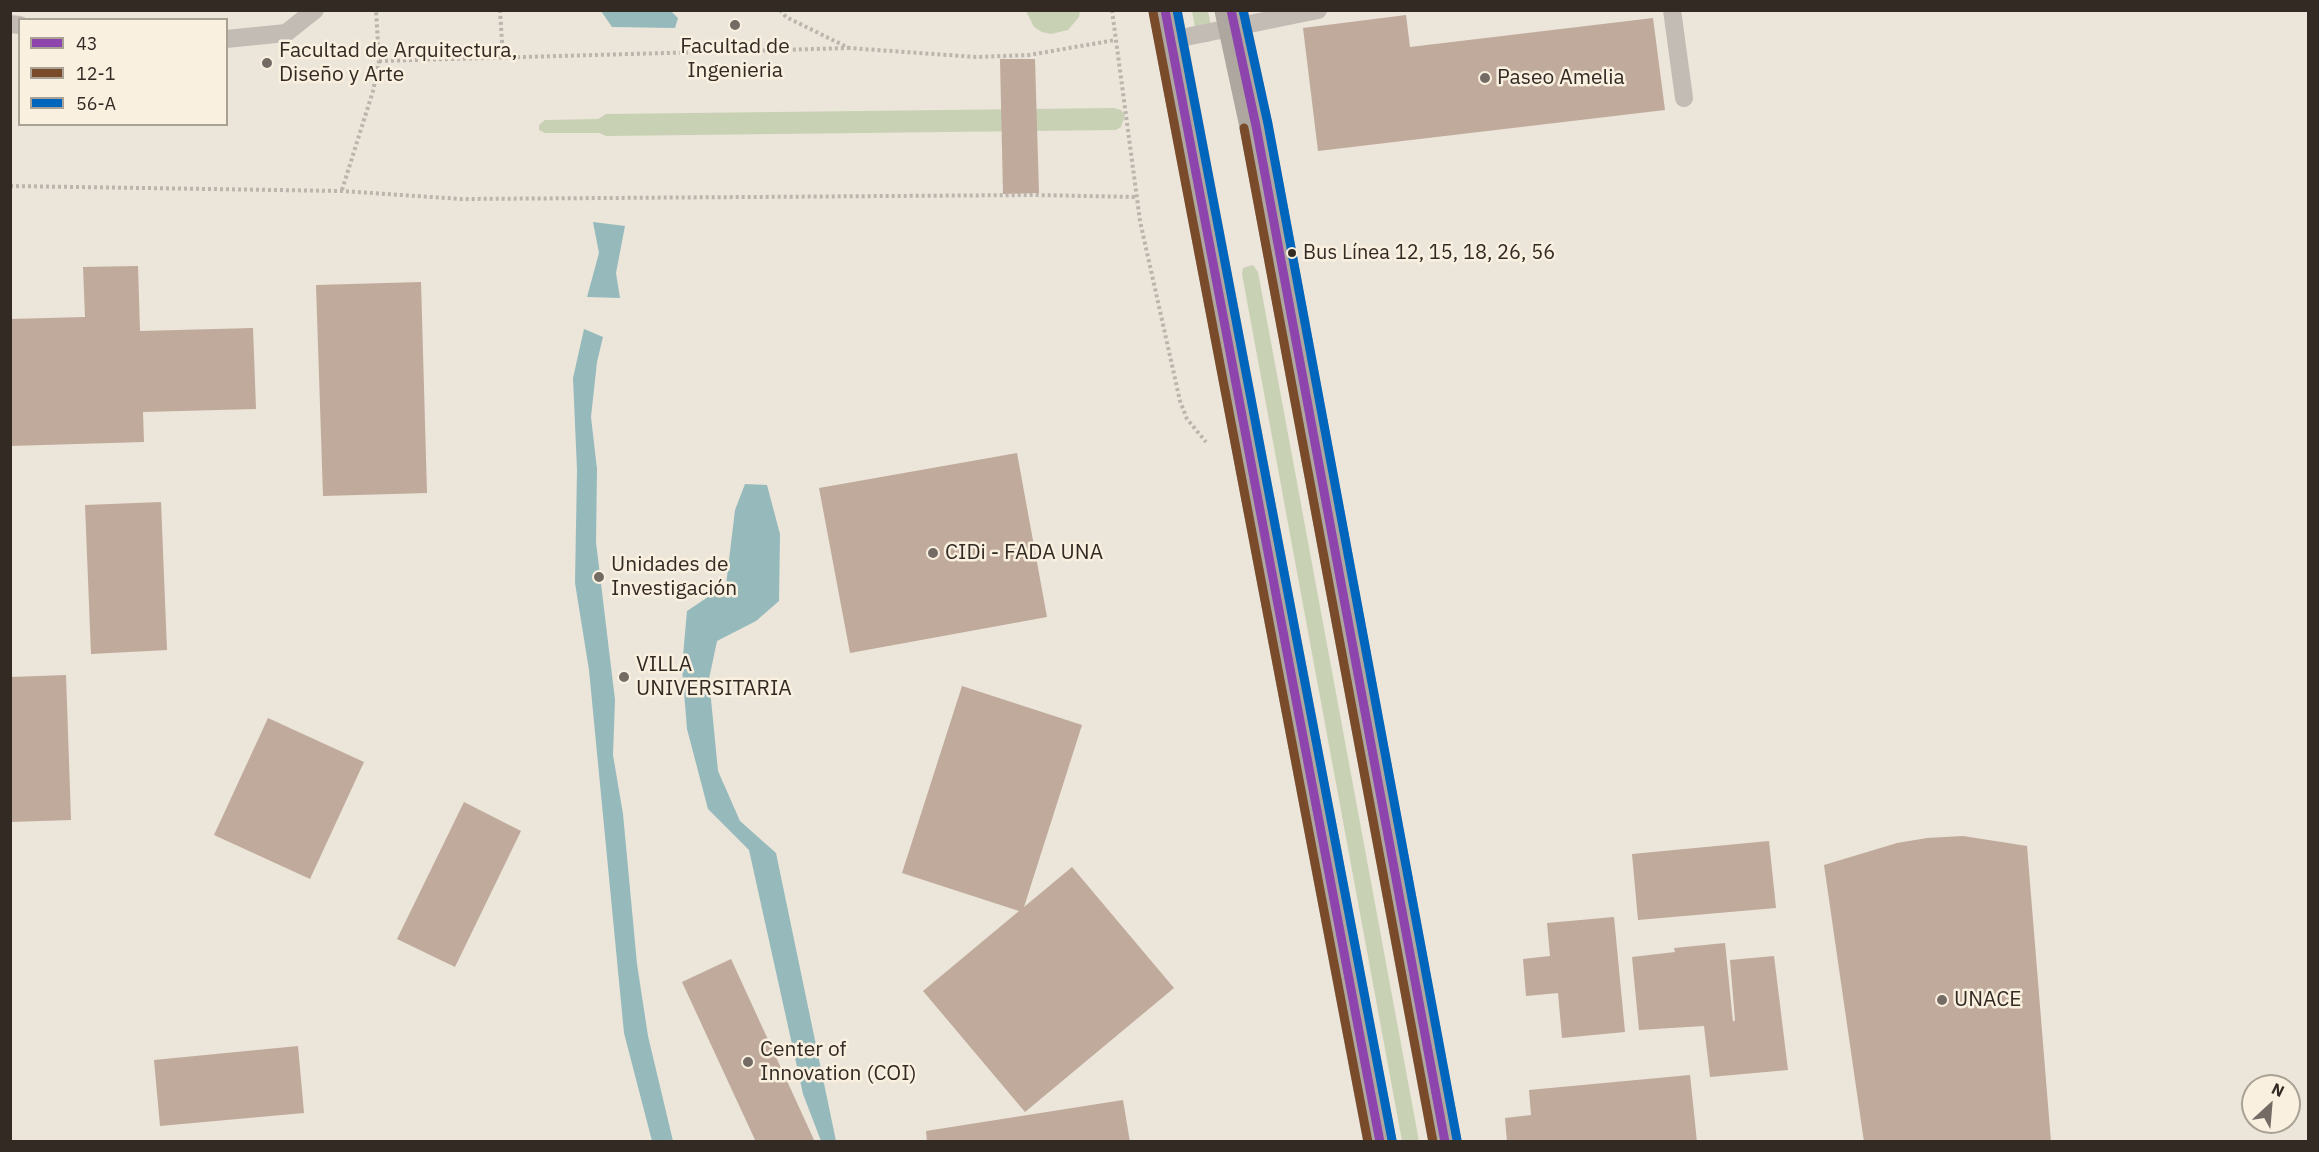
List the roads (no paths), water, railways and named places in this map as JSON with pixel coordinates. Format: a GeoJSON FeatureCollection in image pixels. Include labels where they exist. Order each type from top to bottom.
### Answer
{"type":"FeatureCollection","features":[{"type":"Feature","properties":{"kind":"highway"},"geometry":{"type":"LineString","coordinates":[[1165,13],[1380,1142]]}},
{"type":"Feature","properties":{"kind":"highway"},"geometry":{"type":"LineString","coordinates":[[1233,19],[1256,126],[1445,1142]]}},
{"type":"Feature","properties":{"kind":"lane"},"geometry":{"type":"LineString","coordinates":[[228,39],[286,33],[315,10]]}},
{"type":"Feature","properties":{"kind":"lane"},"geometry":{"type":"LineString","coordinates":[[1165,13],[1173,20],[1176,39],[1233,19],[1318,10]]}},
{"type":"Feature","properties":{"kind":"lane"},"geometry":{"type":"LineString","coordinates":[[1672,10],[1684,98]]}},
{"type":"Feature","properties":{"kind":"water"},"geometry":{"type":"Polygon","coordinates":[[[601,11],[671,11],[678,18],[675,28],[612,27],[601,11]]]}},
{"type":"Feature","properties":{"kind":"water"},"geometry":{"type":"Polygon","coordinates":[[[593,222],[625,226],[616,273],[620,298],[587,297],[599,253],[593,222]]]}},
{"type":"Feature","properties":{"kind":"water"},"geometry":{"type":"Polygon","coordinates":[[[584,329],[603,337],[597,362],[591,417],[597,469],[596,542],[615,700],[613,755],[623,814],[637,964],[648,1036],[673,1141],[652,1141],[624,1033],[589,670],[575,583],[577,470],[573,378],[584,329]]]}},
{"type":"Feature","properties":{"kind":"water"},"geometry":{"type":"Polygon","coordinates":[[[745,484],[767,485],[780,534],[779,601],[756,621],[717,641],[709,679],[718,771],[740,821],[776,853],[836,1141],[821,1141],[803,1094],[749,850],[708,809],[687,729],[682,667],[687,611],[726,585],[735,510],[745,484]]]}},
{"type":"Feature","properties":{"kind":"place","name":"Facultad de Ingenieria"},"geometry":{"type":"Point","coordinates":[735,25]}},
{"type":"Feature","properties":{"kind":"place","name":"Facultad de Arquitectura, Diseño y Arte"},"geometry":{"type":"Point","coordinates":[267,63]}},
{"type":"Feature","properties":{"kind":"place","name":"Paseo Amelia"},"geometry":{"type":"Point","coordinates":[1485,78]}},
{"type":"Feature","properties":{"kind":"place","name":"Bus Línea 12, 15, 18, 26, 56"},"geometry":{"type":"Point","coordinates":[1292,253]}},
{"type":"Feature","properties":{"kind":"place","name":"CIDi - FADA UNA"},"geometry":{"type":"Point","coordinates":[933,553]}},
{"type":"Feature","properties":{"kind":"place","name":"Unidades de Investigación"},"geometry":{"type":"Point","coordinates":[599,577]}},
{"type":"Feature","properties":{"kind":"place","name":"VILLA UNIVERSITARIA"},"geometry":{"type":"Point","coordinates":[624,677]}},
{"type":"Feature","properties":{"kind":"place","name":"UNACE"},"geometry":{"type":"Point","coordinates":[1942,1000]}},
{"type":"Feature","properties":{"kind":"place","name":"Center of Innovation (COI)"},"geometry":{"type":"Point","coordinates":[748,1062]}}]}
